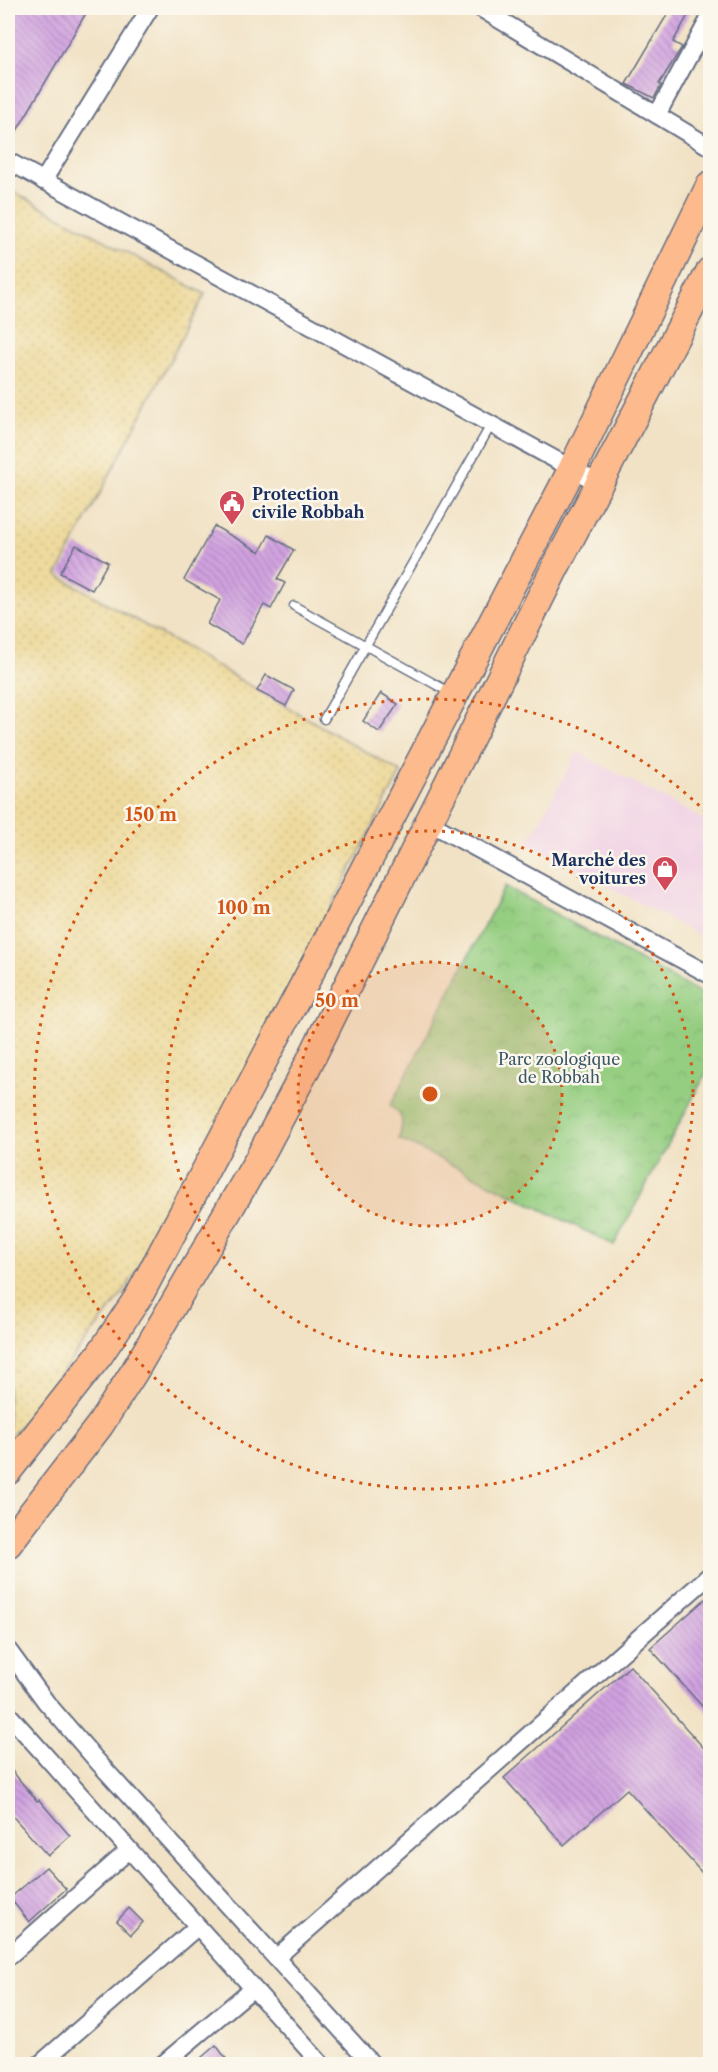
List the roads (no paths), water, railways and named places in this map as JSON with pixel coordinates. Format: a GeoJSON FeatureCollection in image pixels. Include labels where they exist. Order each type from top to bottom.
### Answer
{"type":"FeatureCollection","features":[{"type":"Feature","properties":{"kind":"highway"},"geometry":{"type":"LineString","coordinates":[[8,1471],[100,1354],[139,1296],[572,469],[711,185]]}},
{"type":"Feature","properties":{"kind":"highway"},"geometry":{"type":"LineString","coordinates":[[8,1544],[100,1425],[134,1372],[258,1160],[600,484],[711,271]]}},
{"type":"Feature","properties":{"kind":"street"},"geometry":{"type":"LineString","coordinates":[[43,181],[150,8]]}},
{"type":"Feature","properties":{"kind":"street"},"geometry":{"type":"LineString","coordinates":[[480,8],[711,147]]}},
{"type":"Feature","properties":{"kind":"street"},"geometry":{"type":"LineString","coordinates":[[657,116],[711,18]]}},
{"type":"Feature","properties":{"kind":"street"},"geometry":{"type":"LineString","coordinates":[[8,161],[600,484]]}},
{"type":"Feature","properties":{"kind":"street"},"geometry":{"type":"LineString","coordinates":[[428,822],[711,975]]}},
{"type":"Feature","properties":{"kind":"street"},"geometry":{"type":"LineString","coordinates":[[277,1957],[711,1575]]}},
{"type":"Feature","properties":{"kind":"street"},"geometry":{"type":"LineString","coordinates":[[8,1650],[46,1702],[90,1754],[372,2064]]}},
{"type":"Feature","properties":{"kind":"street"},"geometry":{"type":"LineString","coordinates":[[8,1714],[128,1851],[321,2064]]}},
{"type":"Feature","properties":{"kind":"street"},"geometry":{"type":"LineString","coordinates":[[8,1958],[128,1851]]}},
{"type":"Feature","properties":{"kind":"street"},"geometry":{"type":"LineString","coordinates":[[40,2064],[197,1927]]}},
{"type":"Feature","properties":{"kind":"street"},"geometry":{"type":"LineString","coordinates":[[163,2064],[252,1989]]}},
{"type":"Feature","properties":{"kind":"lane"},"geometry":{"type":"LineString","coordinates":[[324,719],[491,425]]}},
{"type":"Feature","properties":{"kind":"lane"},"geometry":{"type":"LineString","coordinates":[[294,606],[454,694]]}},
{"type":"Feature","properties":{"kind":"place","name":"Protection civile Robbah"},"geometry":{"type":"Point","coordinates":[232,526]}},
{"type":"Feature","properties":{"kind":"place","name":"Marché des voitures"},"geometry":{"type":"Point","coordinates":[665,892]}},
{"type":"Feature","properties":{"kind":"park label","name":"Parc zoologique de Robbah"},"geometry":{"type":"Point","coordinates":[559,1068]}}]}
